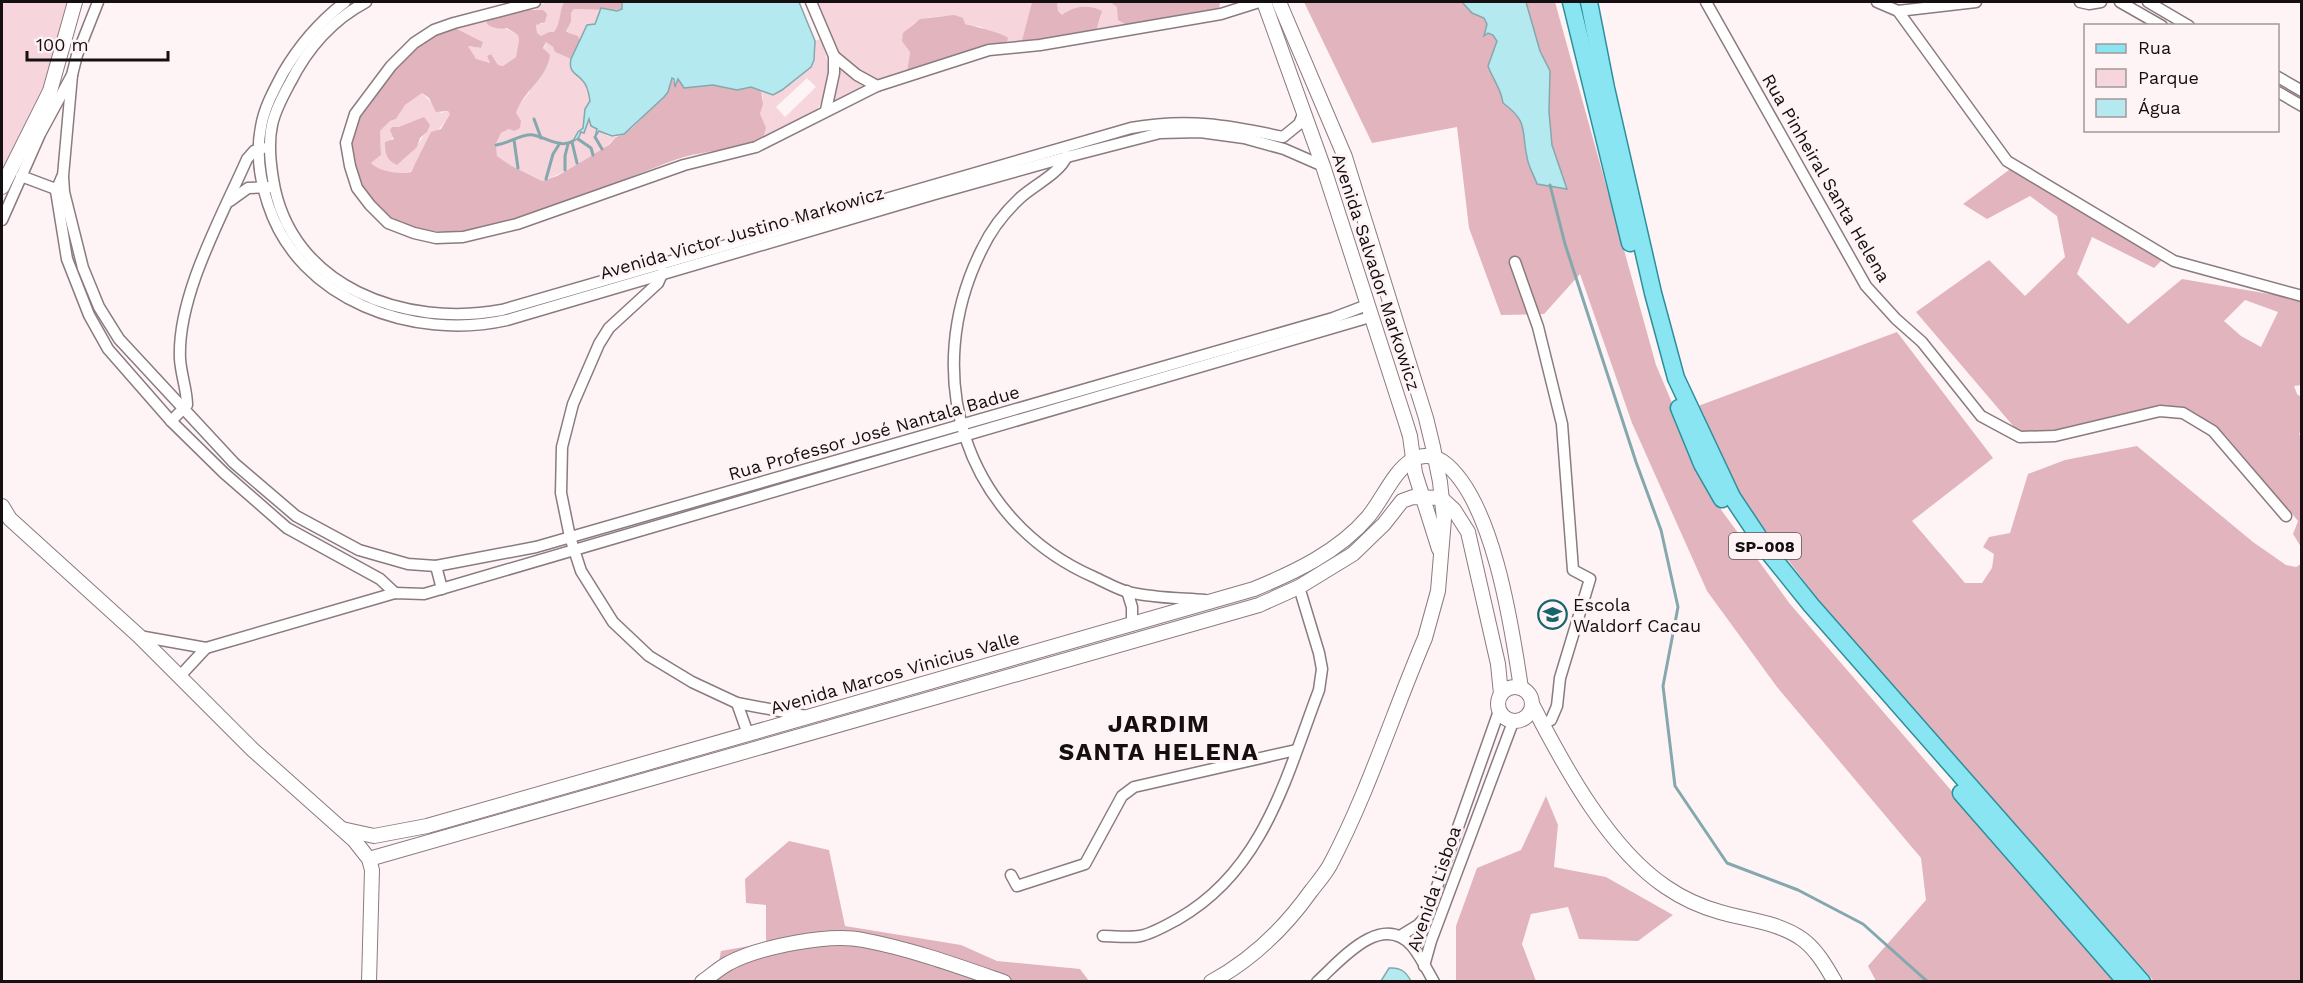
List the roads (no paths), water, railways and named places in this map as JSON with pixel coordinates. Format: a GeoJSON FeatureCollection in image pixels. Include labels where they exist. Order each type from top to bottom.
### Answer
{"type":"FeatureCollection","features":[{"type":"Feature","properties":{"kind":"main road","name":"SP-008"},"geometry":{"type":"LineString","coordinates":[[1571,2],[1632,250],[1659,346],[1672,389],[1702,464],[1730,513],[1772,575],[2126,981]]}},
{"type":"Feature","properties":{"kind":"main road","name":"SP-008"},"geometry":{"type":"LineString","coordinates":[[1589,2],[1653,293],[1676,378],[1732,497],[1770,554],[1811,606],[2142,981]]}},
{"type":"Feature","properties":{"kind":"street"},"geometry":{"type":"LineString","coordinates":[[2,187],[50,91],[75,2]]}},
{"type":"Feature","properties":{"kind":"street"},"geometry":{"type":"LineString","coordinates":[[98,2],[77,55],[72,75],[60,191],[67,259],[89,315],[108,349],[171,421],[224,473],[287,528],[380,579],[395,593]]}},
{"type":"Feature","properties":{"kind":"street"},"geometry":{"type":"LineString","coordinates":[[264,148],[263,117],[297,49],[326,16],[345,2]]}},
{"type":"Feature","properties":{"kind":"street"},"geometry":{"type":"LineString","coordinates":[[171,421],[184,409],[187,399],[180,360],[183,325],[193,283],[247,159],[264,148],[278,106],[310,48],[339,20],[366,2]]}},
{"type":"Feature","properties":{"kind":"street"},"geometry":{"type":"LineString","coordinates":[[535,2],[434,30],[414,43],[391,66],[355,114],[346,142],[350,165],[357,188],[370,206],[388,223],[436,238],[463,237],[517,224],[684,165],[756,147],[878,86],[989,50],[1040,45],[1221,14],[1261,2]]}},
{"type":"Feature","properties":{"kind":"street"},"geometry":{"type":"LineString","coordinates":[[811,2],[834,56],[834,73],[826,110]]}},
{"type":"Feature","properties":{"kind":"street","name":"Avenida Salvador Markowicz"},"geometry":{"type":"LineString","coordinates":[[1261,2],[1323,166],[1405,420],[1415,473],[1441,556]]}},
{"type":"Feature","properties":{"kind":"street","name":"Avenida Salvador Markowicz"},"geometry":{"type":"LineString","coordinates":[[1211,981],[1232,970],[1266,945],[1293,916],[1329,867],[1357,808],[1425,638],[1436,600],[1444,519],[1435,457],[1426,418],[1345,158],[1279,2]]}},
{"type":"Feature","properties":{"kind":"street","name":"Rua Pinheiral Santa Helena"},"geometry":{"type":"LineString","coordinates":[[1706,2],[1866,286],[1896,319],[1922,342],[1981,416],[2020,437],[2055,436],[2160,411],[2183,413],[2213,431],[2286,516]]}},
{"type":"Feature","properties":{"kind":"street"},"geometry":{"type":"LineString","coordinates":[[1876,2],[1898,11],[1976,2]]}},
{"type":"Feature","properties":{"kind":"street"},"geometry":{"type":"LineString","coordinates":[[2080,2],[2089,4],[2101,2]]}},
{"type":"Feature","properties":{"kind":"street"},"geometry":{"type":"LineString","coordinates":[[2120,2],[2158,24]]}},
{"type":"Feature","properties":{"kind":"street"},"geometry":{"type":"LineString","coordinates":[[2148,2],[2186,24]]}},
{"type":"Feature","properties":{"kind":"street"},"geometry":{"type":"LineString","coordinates":[[1898,11],[2007,161],[2174,261],[2301,296]]}},
{"type":"Feature","properties":{"kind":"street"},"geometry":{"type":"LineString","coordinates":[[834,56],[857,75],[878,86]]}},
{"type":"Feature","properties":{"kind":"street"},"geometry":{"type":"LineString","coordinates":[[2,220],[40,134],[72,75]]}},
{"type":"Feature","properties":{"kind":"street"},"geometry":{"type":"LineString","coordinates":[[2279,78],[2301,91]]}},
{"type":"Feature","properties":{"kind":"street"},"geometry":{"type":"LineString","coordinates":[[2279,93],[2301,106]]}},
{"type":"Feature","properties":{"kind":"street"},"geometry":{"type":"LineString","coordinates":[[1284,149],[1283,137],[1299,124],[1304,112]]}},
{"type":"Feature","properties":{"kind":"street","name":"Avenida Victor Justino Markowicz"},"geometry":{"type":"LineString","coordinates":[[264,148],[268,187],[288,226],[314,261],[349,287],[373,299],[406,310],[447,315],[483,314],[502,310],[663,268],[1066,152],[1131,128],[1178,122],[1200,122],[1283,137]]}},
{"type":"Feature","properties":{"kind":"street","name":"Avenida Victor Justino Markowicz"},"geometry":{"type":"LineString","coordinates":[[1066,152],[1160,134],[1200,132],[1244,138],[1284,149],[1323,166]]}},
{"type":"Feature","properties":{"kind":"street"},"geometry":{"type":"LineString","coordinates":[[1066,152],[1058,168],[1019,199],[1008,211],[982,249],[971,276],[955,329],[955,389],[963,430],[982,477],[1004,509],[1042,547],[1077,569],[1127,591],[1207,601]]}},
{"type":"Feature","properties":{"kind":"street"},"geometry":{"type":"LineString","coordinates":[[21,176],[60,191]]}},
{"type":"Feature","properties":{"kind":"street"},"geometry":{"type":"LineString","coordinates":[[225,209],[232,199],[244,189],[268,187]]}},
{"type":"Feature","properties":{"kind":"street","name":"Rua Professor José Nantala Badue"},"geometry":{"type":"LineString","coordinates":[[60,191],[83,268],[99,307],[119,339],[234,463],[296,516],[359,550],[408,564],[436,566],[536,547],[963,430]]}},
{"type":"Feature","properties":{"kind":"street"},"geometry":{"type":"LineString","coordinates":[[1515,262],[1538,327],[1562,424],[1573,570],[1590,579],[1560,678],[1557,706],[1546,731]]}},
{"type":"Feature","properties":{"kind":"street"},"geometry":{"type":"LineString","coordinates":[[663,268],[652,290],[630,307],[609,328],[599,344],[573,404],[562,447],[561,493],[580,571],[613,622],[649,656],[692,682],[737,703],[809,717]]}},
{"type":"Feature","properties":{"kind":"street","name":"Rua Professor José Nantala Badue"},"geometry":{"type":"LineString","coordinates":[[206,648],[395,593],[424,594],[574,551],[1333,318],[1368,311]]}},
{"type":"Feature","properties":{"kind":"street"},"geometry":{"type":"LineString","coordinates":[[1385,359],[1396,364],[1403,359],[1405,354]]}},
{"type":"Feature","properties":{"kind":"street"},"geometry":{"type":"LineString","coordinates":[[1401,469],[1406,441],[1405,420]]}},
{"type":"Feature","properties":{"kind":"street"},"geometry":{"type":"LineString","coordinates":[[1414,459],[1424,455],[1435,457],[1451,468],[1463,481],[1479,510],[1502,585],[1521,688],[1529,695],[1546,731],[1596,814],[1624,850],[1653,878],[1685,898],[1718,912],[1786,930],[1803,939],[1826,966],[1835,981]]}},
{"type":"Feature","properties":{"kind":"street","name":"Avenida Marcos Vinicius Valle"},"geometry":{"type":"LineString","coordinates":[[342,829],[374,836],[427,826],[1254,589],[1302,568],[1341,542],[1367,518],[1401,469],[1414,459]]}},
{"type":"Feature","properties":{"kind":"street"},"geometry":{"type":"LineString","coordinates":[[1423,496],[1441,498],[1454,510],[1468,532],[1498,664],[1501,694]]}},
{"type":"Feature","properties":{"kind":"street","name":"Avenida Marcos Vinicius Valle"},"geometry":{"type":"LineString","coordinates":[[369,859],[1259,605],[1299,588],[1353,554],[1384,524],[1402,501],[1423,496]]}},
{"type":"Feature","properties":{"kind":"street"},"geometry":{"type":"LineString","coordinates":[[2,506],[10,519],[139,636],[253,750],[342,829],[369,859],[372,870],[369,981]]}},
{"type":"Feature","properties":{"kind":"street"},"geometry":{"type":"LineString","coordinates":[[380,579],[386,558]]}},
{"type":"Feature","properties":{"kind":"street"},"geometry":{"type":"LineString","coordinates":[[436,566],[442,589]]}},
{"type":"Feature","properties":{"kind":"street"},"geometry":{"type":"LineString","coordinates":[[1103,936],[1142,936],[1199,907],[1219,890],[1244,862],[1266,826],[1319,690],[1323,669],[1320,652],[1299,588]]}},
{"type":"Feature","properties":{"kind":"street"},"geometry":{"type":"LineString","coordinates":[[1254,589],[1259,605]]}},
{"type":"Feature","properties":{"kind":"street"},"geometry":{"type":"LineString","coordinates":[[1127,591],[1132,607],[1132,623]]}},
{"type":"Feature","properties":{"kind":"street"},"geometry":{"type":"LineString","coordinates":[[139,636],[206,648]]}},
{"type":"Feature","properties":{"kind":"street"},"geometry":{"type":"LineString","coordinates":[[179,677],[206,648]]}},
{"type":"Feature","properties":{"kind":"street"},"geometry":{"type":"LineString","coordinates":[[1521,688],[1510,688],[1501,694],[1498,700],[1499,711],[1503,716],[1519,723],[1546,731]]}},
{"type":"Feature","properties":{"kind":"street"},"geometry":{"type":"LineString","coordinates":[[737,703],[748,734]]}},
{"type":"Feature","properties":{"kind":"street"},"geometry":{"type":"LineString","coordinates":[[1519,723],[1529,715],[1533,706]]}},
{"type":"Feature","properties":{"kind":"street","name":"Avenida Lisboa"},"geometry":{"type":"LineString","coordinates":[[1400,936],[1418,925],[1426,915],[1499,711]]}},
{"type":"Feature","properties":{"kind":"street","name":"Avenida Lisboa"},"geometry":{"type":"LineString","coordinates":[[1424,966],[1474,824],[1519,723]]}},
{"type":"Feature","properties":{"kind":"street"},"geometry":{"type":"LineString","coordinates":[[1011,875],[1017,886],[1085,864],[1122,796],[1134,788],[1296,750]]}},
{"type":"Feature","properties":{"kind":"street","name":"Avenida Lisboa"},"geometry":{"type":"LineString","coordinates":[[1460,817],[1474,824]]}},
{"type":"Feature","properties":{"kind":"street"},"geometry":{"type":"LineString","coordinates":[[1317,981],[1368,937],[1379,934],[1400,936],[1412,946],[1434,981]]}},
{"type":"Feature","properties":{"kind":"street"},"geometry":{"type":"LineString","coordinates":[[702,981],[729,963],[796,943],[832,937],[862,940],[1004,981]]}},
{"type":"Feature","properties":{"kind":"water"},"geometry":{"type":"Polygon","coordinates":[[[622,2],[799,2],[815,41],[814,60],[811,67],[773,95],[751,87],[737,90],[713,85],[684,88],[678,79],[675,87],[672,78],[664,97],[624,134],[612,136],[599,131],[595,137],[597,129],[591,126],[589,119],[584,133],[581,132],[578,139],[573,141],[583,128],[585,109],[590,101],[586,85],[572,70],[571,59],[587,25],[595,24],[601,8],[617,11],[622,9],[622,2]]]}},
{"type":"Feature","properties":{"kind":"water"},"geometry":{"type":"Polygon","coordinates":[[[1462,2],[1526,2],[1540,51],[1550,71],[1549,112],[1552,145],[1567,189],[1537,184],[1528,160],[1520,121],[1503,103],[1501,93],[1488,66],[1497,41],[1493,35],[1488,33],[1484,36],[1487,24],[1484,18],[1472,13],[1462,2]]]}},
{"type":"Feature","properties":{"kind":"water"},"geometry":{"type":"Polygon","coordinates":[[[1389,968],[1403,971],[1411,981],[1381,981],[1389,968]]]}},
{"type":"Feature","properties":{"kind":"waterway"},"geometry":{"type":"LineString","coordinates":[[534,119],[541,138]]}},
{"type":"Feature","properties":{"kind":"waterway"},"geometry":{"type":"LineString","coordinates":[[496,145],[529,135],[563,144],[573,141]]}},
{"type":"Feature","properties":{"kind":"waterway"},"geometry":{"type":"LineString","coordinates":[[595,137],[602,149]]}},
{"type":"Feature","properties":{"kind":"waterway"},"geometry":{"type":"LineString","coordinates":[[578,139],[591,148],[593,155]]}},
{"type":"Feature","properties":{"kind":"waterway"},"geometry":{"type":"LineString","coordinates":[[514,140],[518,168]]}},
{"type":"Feature","properties":{"kind":"waterway"},"geometry":{"type":"LineString","coordinates":[[572,142],[577,163]]}},
{"type":"Feature","properties":{"kind":"waterway"},"geometry":{"type":"LineString","coordinates":[[546,179],[553,154],[560,143]]}},
{"type":"Feature","properties":{"kind":"waterway"},"geometry":{"type":"LineString","coordinates":[[565,170],[568,144]]}},
{"type":"Feature","properties":{"kind":"waterway"},"geometry":{"type":"LineString","coordinates":[[1550,185],[1565,244],[1636,462],[1661,530],[1678,607],[1663,686],[1675,786],[1727,863],[1798,890],[1863,924],[1928,982]]}},
{"type":"Feature","properties":{"kind":"place","name":"Escola Waldorf Cacau"},"geometry":{"type":"Point","coordinates":[1552,615]}},
{"type":"Feature","properties":{"kind":"district","name":"JARDIM SANTA HELENA"},"geometry":{"type":"Point","coordinates":[1159,738]}}]}
